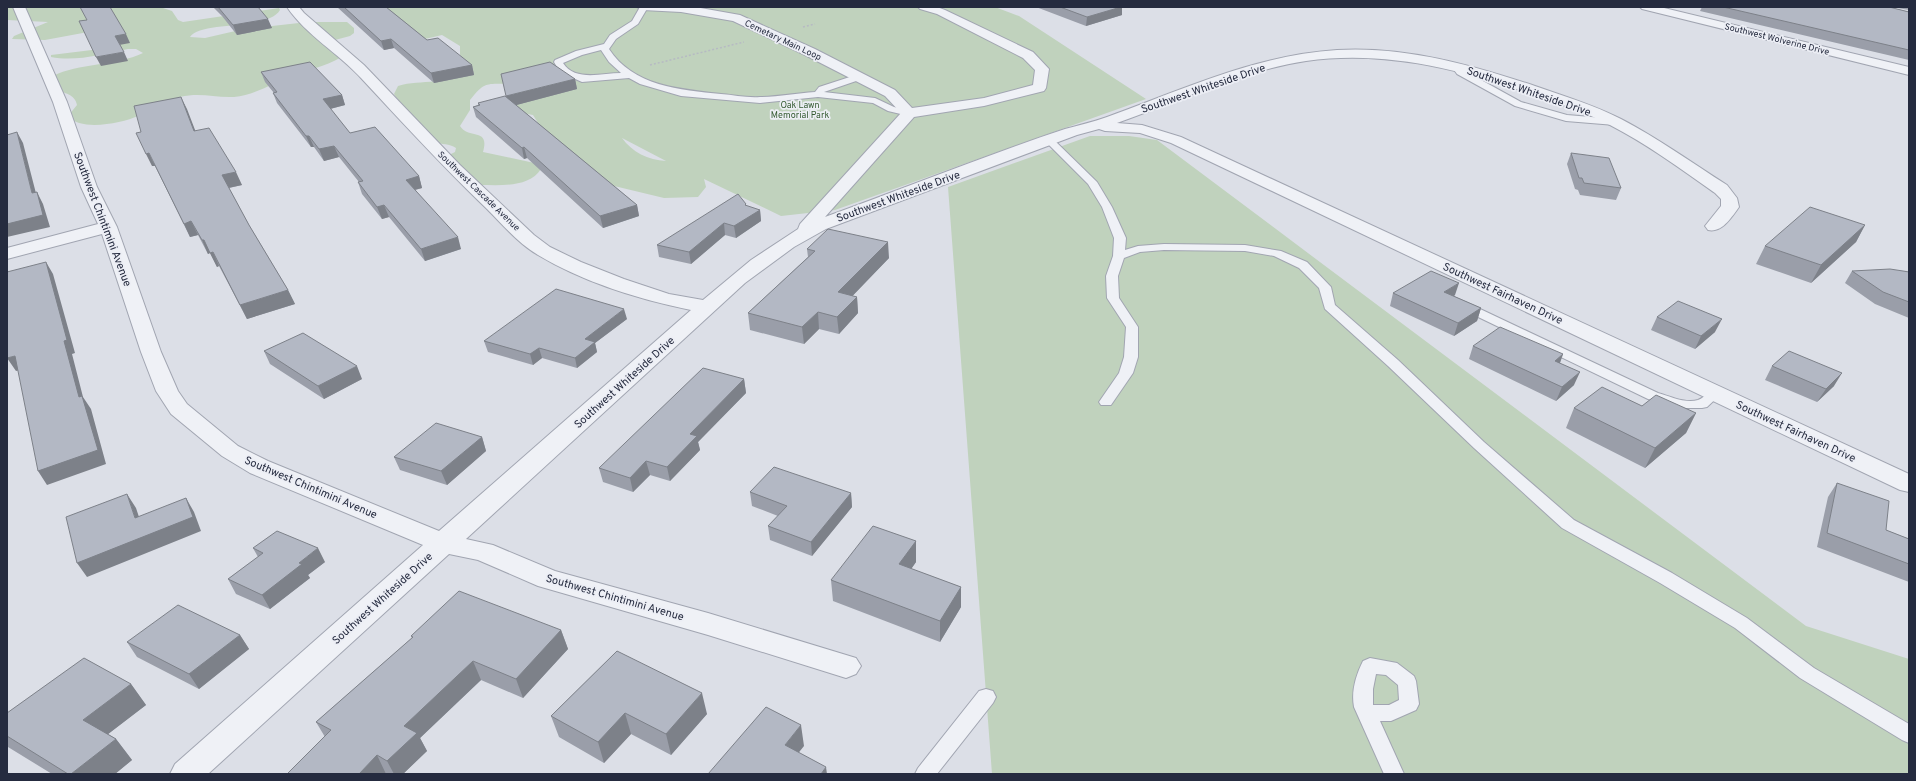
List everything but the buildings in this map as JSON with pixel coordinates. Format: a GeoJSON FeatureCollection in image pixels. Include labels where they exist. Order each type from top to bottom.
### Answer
{"type":"FeatureCollection","features":[{"type":"Feature","properties":{"kind":"street","name":"Southwest Chintimini Avenue"},"geometry":{"type":"LineString","coordinates":[[19,7],[60,102],[89,187],[108,227],[151,352],[167,391],[179,409],[230,451],[259,467],[443,543],[484,552],[548,579],[708,624],[846,666]]}},
{"type":"Feature","properties":{"kind":"street","name":"Southwest Cascade Avenue"},"geometry":{"type":"LineString","coordinates":[[293,7],[300,16],[359,68],[454,168],[528,239],[544,251],[574,266],[617,283],[665,299],[707,307]]}},
{"type":"Feature","properties":{"kind":"street","name":"Cemetary Main Loop"},"geometry":{"type":"LineString","coordinates":[[644,7],[681,8],[736,18],[890,93],[909,113]]}},
{"type":"Feature","properties":{"kind":"street"},"geometry":{"type":"LineString","coordinates":[[800,234],[909,113],[984,102],[1040,88],[1042,69],[1028,55],[941,12],[924,7]]}},
{"type":"Feature","properties":{"kind":"street","name":"Southwest Wolverine Drive"},"geometry":{"type":"LineString","coordinates":[[1646,7],[1909,71]]}},
{"type":"Feature","properties":{"kind":"street","name":"Southwest Whiteside Drive"},"geometry":{"type":"LineString","coordinates":[[186,774],[707,307],[772,252],[800,234],[820,225],[1072,132],[1090,128],[1239,74],[1274,63],[1309,56],[1345,52],[1382,53],[1456,67],[1567,102],[1615,122],[1721,189],[1729,198],[1730,207],[1714,226]]}},
{"type":"Feature","properties":{"kind":"street","name":"Southwest Fairhaven Drive"},"geometry":{"type":"LineString","coordinates":[[1090,128],[1111,126],[1142,129],[1176,140],[1909,484]]}},
{"type":"Feature","properties":{"kind":"street"},"geometry":{"type":"LineString","coordinates":[[7,254],[108,227]]}},
{"type":"Feature","properties":{"kind":"lane"},"geometry":{"type":"LineString","coordinates":[[644,7],[635,22],[613,37],[606,49],[612,60],[627,73],[643,82],[681,94],[760,100],[818,94],[875,101],[891,109],[909,113]]}},
{"type":"Feature","properties":{"kind":"lane"},"geometry":{"type":"LineString","coordinates":[[607,46],[579,53],[558,62],[562,70],[582,80],[627,73]]}},
{"type":"Feature","properties":{"kind":"lane"},"geometry":{"type":"LineString","coordinates":[[818,94],[822,89],[859,77]]}},
{"type":"Feature","properties":{"kind":"lane"},"geometry":{"type":"LineString","coordinates":[[1050,141],[1092,182],[1107,207],[1120,238],[1119,256],[1112,276],[1112,298],[1132,327],[1131,357],[1126,373],[1106,402]]}},
{"type":"Feature","properties":{"kind":"lane"},"geometry":{"type":"LineString","coordinates":[[1119,256],[1138,249],[1164,247],[1244,248],[1277,253],[1303,265],[1325,287],[1329,306],[1393,363],[1479,445],[1568,524],[1666,578],[1740,623],[1807,673],[1909,734]]}},
{"type":"Feature","properties":{"kind":"lane"},"geometry":{"type":"LineString","coordinates":[[1478,312],[1652,396],[1679,404],[1702,404],[1715,392]]}},
{"type":"Feature","properties":{"kind":"lane"},"geometry":{"type":"LineString","coordinates":[[925,774],[986,697]]}},
{"type":"Feature","properties":{"kind":"lane"},"geometry":{"type":"LineString","coordinates":[[1366,713],[1394,774]]}},
{"type":"Feature","properties":{"kind":"path"},"geometry":{"type":"LineString","coordinates":[[627,73],[815,24]]}},
{"type":"Feature","properties":{"kind":"green space"},"geometry":{"type":"Polygon","coordinates":[[[7,7],[160,7],[172,11],[178,20],[183,22],[279,8],[280,10],[273,16],[262,21],[207,29],[197,32],[190,37],[205,38],[244,29],[308,22],[347,22],[354,28],[354,33],[350,36],[335,40],[348,53],[342,57],[250,94],[234,97],[194,95],[174,98],[131,119],[102,125],[92,125],[74,121],[68,116],[77,105],[76,101],[69,94],[56,90],[53,76],[74,69],[121,60],[143,53],[136,49],[128,49],[80,58],[70,59],[51,57],[51,55],[100,49],[99,30],[45,40],[12,39],[14,36],[48,22],[7,20],[7,7]]]}},
{"type":"Feature","properties":{"kind":"green space","name":"Oak Lawn Memorial Park"},"geometry":{"type":"Polygon","coordinates":[[[345,7],[995,7],[1019,16],[1146,99],[835,210],[781,216],[704,179],[706,187],[698,197],[664,198],[610,185],[572,156],[562,143],[540,126],[533,115],[517,112],[508,107],[518,97],[506,84],[489,84],[478,91],[470,100],[470,110],[460,126],[464,130],[481,136],[484,139],[483,152],[539,164],[541,169],[529,180],[522,182],[505,185],[479,185],[447,156],[455,152],[456,148],[451,145],[440,144],[431,139],[413,120],[394,94],[398,86],[445,79],[459,75],[473,68],[460,55],[460,46],[442,35],[425,39],[345,7]],[[622,138],[626,143],[641,154],[653,159],[666,161],[622,138]]]}},
{"type":"Feature","properties":{"kind":"green space"},"geometry":{"type":"Polygon","coordinates":[[[1090,136],[1129,136],[1157,140],[1806,626],[1909,659],[1909,774],[992,774],[948,187],[1090,136]]]}}]}
